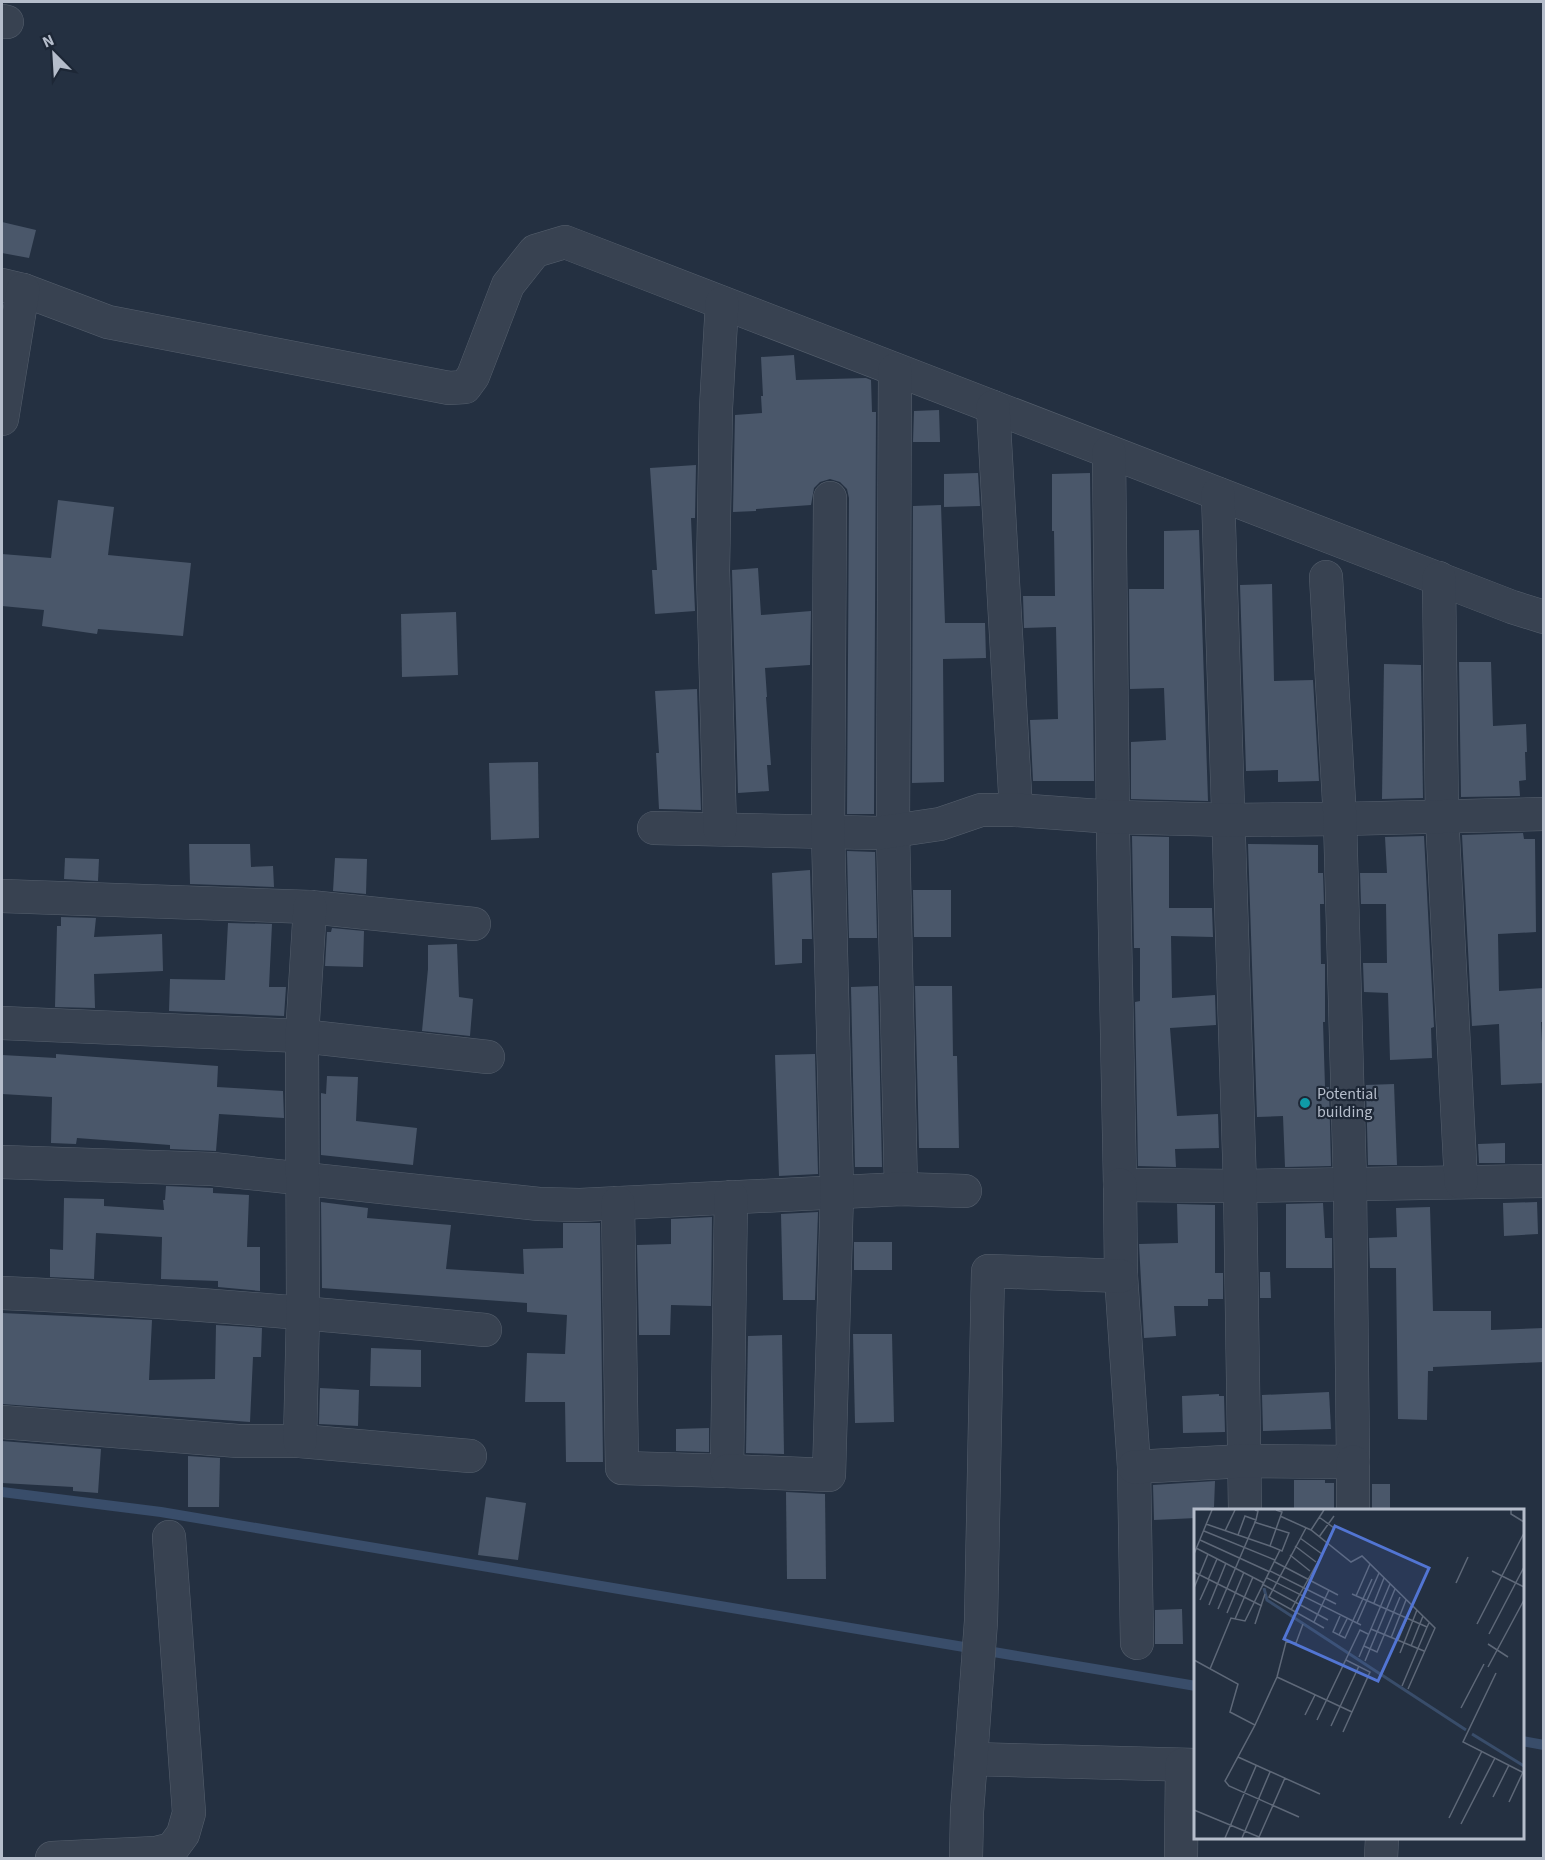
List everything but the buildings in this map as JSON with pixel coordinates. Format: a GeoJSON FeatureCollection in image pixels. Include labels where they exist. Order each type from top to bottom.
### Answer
{"type":"FeatureCollection","features":[{"type":"Feature","properties":{"kind":"street"},"geometry":{"type":"LineString","coordinates":[[2,419],[12,288],[108,322],[449,388],[465,387],[473,376],[508,285],[535,251],[565,242],[1512,608],[1544,617]]}},
{"type":"Feature","properties":{"kind":"street"},"geometry":{"type":"LineString","coordinates":[[720,829],[713,571],[716,408],[722,303]]}},
{"type":"Feature","properties":{"kind":"street"},"geometry":{"type":"LineString","coordinates":[[895,370],[893,831],[901,1189]]}},
{"type":"Feature","properties":{"kind":"street"},"geometry":{"type":"LineString","coordinates":[[993,407],[1016,810]]}},
{"type":"Feature","properties":{"kind":"street"},"geometry":{"type":"LineString","coordinates":[[1109,452],[1121,1276],[1134,1467],[1137,1643]]}},
{"type":"Feature","properties":{"kind":"street"},"geometry":{"type":"LineString","coordinates":[[1218,494],[1240,1186],[1245,1509]]}},
{"type":"Feature","properties":{"kind":"street"},"geometry":{"type":"LineString","coordinates":[[618,1203],[622,1468],[829,1475],[837,1192],[828,832],[830,498]]}},
{"type":"Feature","properties":{"kind":"street"},"geometry":{"type":"LineString","coordinates":[[1326,577],[1340,819],[1350,1184],[1353,1509]]}},
{"type":"Feature","properties":{"kind":"street"},"geometry":{"type":"LineString","coordinates":[[1439,578],[1442,817],[1461,1182]]}},
{"type":"Feature","properties":{"kind":"street"},"geometry":{"type":"LineString","coordinates":[[654,828],[879,833],[940,824],[981,810],[1228,820],[1544,814]]}},
{"type":"Feature","properties":{"kind":"street"},"geometry":{"type":"LineString","coordinates":[[2,896],[310,907],[474,924]]}},
{"type":"Feature","properties":{"kind":"street"},"geometry":{"type":"LineString","coordinates":[[300,1441],[303,1312],[302,1036],[310,907]]}},
{"type":"Feature","properties":{"kind":"street"},"geometry":{"type":"LineString","coordinates":[[2,1023],[302,1036],[488,1057]]}},
{"type":"Feature","properties":{"kind":"street"},"geometry":{"type":"LineString","coordinates":[[2,1162],[212,1169],[539,1204],[618,1203],[901,1189],[965,1191]]}},
{"type":"Feature","properties":{"kind":"street"},"geometry":{"type":"LineString","coordinates":[[1120,1185],[1240,1186],[1544,1181]]}},
{"type":"Feature","properties":{"kind":"street"},"geometry":{"type":"LineString","coordinates":[[727,1471],[731,1197]]}},
{"type":"Feature","properties":{"kind":"street"},"geometry":{"type":"LineString","coordinates":[[966,1858],[981,1621],[988,1271],[1121,1276]]}},
{"type":"Feature","properties":{"kind":"street"},"geometry":{"type":"LineString","coordinates":[[2,1293],[108,1297],[303,1312],[485,1330]]}},
{"type":"Feature","properties":{"kind":"street"},"geometry":{"type":"LineString","coordinates":[[2,1422],[238,1441],[300,1441],[470,1456]]}},
{"type":"Feature","properties":{"kind":"street"},"geometry":{"type":"LineString","coordinates":[[1134,1467],[1244,1461],[1353,1462]]}},
{"type":"Feature","properties":{"kind":"street"},"geometry":{"type":"LineString","coordinates":[[52,1858],[156,1853],[172,1849],[183,1834],[189,1812],[169,1538]]}},
{"type":"Feature","properties":{"kind":"street"},"geometry":{"type":"LineString","coordinates":[[971,1759],[1189,1765],[1181,1858]]}},
{"type":"Feature","properties":{"kind":"street"},"geometry":{"type":"LineString","coordinates":[[1381,1858],[1382,1839]]}},
{"type":"Feature","properties":{"kind":"waterway"},"geometry":{"type":"LineString","coordinates":[[2,1492],[161,1512],[1194,1686]]}},
{"type":"Feature","properties":{"kind":"waterway"},"geometry":{"type":"LineString","coordinates":[[1524,1741],[1544,1745]]}},
{"type":"Feature","properties":{"kind":"place","name":"Potential building"},"geometry":{"type":"Point","coordinates":[1305,1103]}}]}
